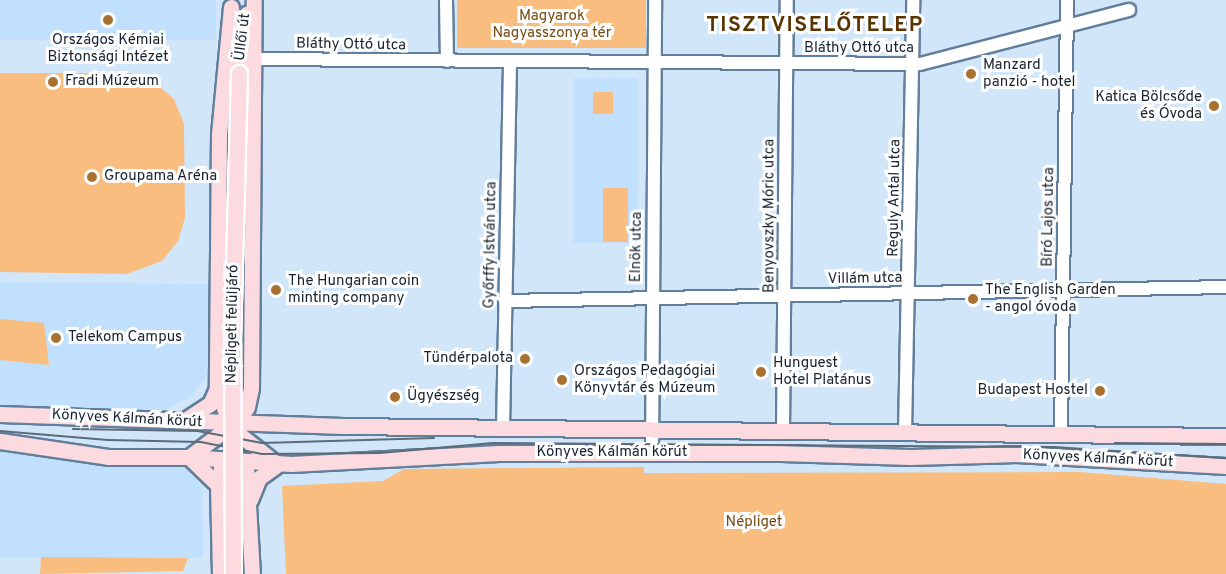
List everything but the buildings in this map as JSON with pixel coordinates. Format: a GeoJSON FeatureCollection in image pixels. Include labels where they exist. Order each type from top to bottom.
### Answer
{"type":"FeatureCollection","features":[{"type":"Feature","properties":{"kind":"main road","name":"Üllői út"},"geometry":{"type":"LineString","coordinates":[[238,73],[248,0]]}},
{"type":"Feature","properties":{"kind":"main road"},"geometry":{"type":"LineString","coordinates":[[219,485],[189,457],[218,438],[247,407],[251,388],[254,0]]}},
{"type":"Feature","properties":{"kind":"main road","name":"Üllői út"},"geometry":{"type":"LineString","coordinates":[[231,3],[238,73]]}},
{"type":"Feature","properties":{"kind":"main road"},"geometry":{"type":"LineString","coordinates":[[231,3],[219,135],[215,301],[217,388],[230,424],[244,442],[278,464],[259,478],[249,504]]}},
{"type":"Feature","properties":{"kind":"main road","name":"Népligeti felüljáró"},"geometry":{"type":"LineString","coordinates":[[233,574],[232,341],[238,73]]}},
{"type":"Feature","properties":{"kind":"main road"},"geometry":{"type":"LineString","coordinates":[[215,301],[225,289],[241,289],[252,300]]}},
{"type":"Feature","properties":{"kind":"main road"},"geometry":{"type":"LineString","coordinates":[[217,388],[240,395],[251,388]]}},
{"type":"Feature","properties":{"kind":"main road"},"geometry":{"type":"LineString","coordinates":[[183,422],[210,404],[217,388]]}},
{"type":"Feature","properties":{"kind":"main road"},"geometry":{"type":"LineString","coordinates":[[238,574],[220,569],[219,485],[232,457],[244,442],[274,425],[261,416],[251,388]]}},
{"type":"Feature","properties":{"kind":"main road","name":"Könyves Kálmán körút"},"geometry":{"type":"LineString","coordinates":[[0,414],[274,425],[1226,436]]}},
{"type":"Feature","properties":{"kind":"main road"},"geometry":{"type":"LineString","coordinates":[[183,422],[218,438],[232,457],[246,470],[250,572]]}},
{"type":"Feature","properties":{"kind":"main road","name":"Könyves Kálmán körút"},"geometry":{"type":"LineString","coordinates":[[0,441],[108,457],[232,457],[278,464],[364,463],[500,453],[1016,454],[1226,466]]}},
{"type":"Feature","properties":{"kind":"main road"},"geometry":{"type":"LineString","coordinates":[[219,532],[240,524],[250,533]]}},
{"type":"Feature","properties":{"kind":"street"},"geometry":{"type":"LineString","coordinates":[[446,0],[447,61],[654,63],[655,0]]}},
{"type":"Feature","properties":{"kind":"street","name":"Benyovszky Móric utca"},"geometry":{"type":"LineString","coordinates":[[783,432],[787,0]]}},
{"type":"Feature","properties":{"kind":"street","name":"Reguly Antal utca"},"geometry":{"type":"LineString","coordinates":[[905,433],[913,0]]}},
{"type":"Feature","properties":{"kind":"street","name":"Bíró Lajos utca"},"geometry":{"type":"LineString","coordinates":[[1061,435],[1067,0]]}},
{"type":"Feature","properties":{"kind":"street","name":"Bláthy Ottó utca"},"geometry":{"type":"LineString","coordinates":[[654,63],[911,64],[1130,10]]}},
{"type":"Feature","properties":{"kind":"street","name":"Bláthy Ottó utca"},"geometry":{"type":"LineString","coordinates":[[255,60],[447,61]]}},
{"type":"Feature","properties":{"kind":"street","name":"Győrffy István utca"},"geometry":{"type":"LineString","coordinates":[[503,429],[510,62]]}},
{"type":"Feature","properties":{"kind":"street","name":"Elnök utca"},"geometry":{"type":"LineString","coordinates":[[652,454],[651,297],[654,63]]}},
{"type":"Feature","properties":{"kind":"street","name":"Villám utca"},"geometry":{"type":"LineString","coordinates":[[506,300],[1226,288]]}},
{"type":"Feature","properties":{"kind":"shaded area","name":"Országos Kémiai Biztonsági Intézet"},"geometry":{"type":"Polygon","coordinates":[[[0,0],[216,0],[216,40],[0,40],[0,0]]]}},
{"type":"Feature","properties":{"kind":"shaded area"},"geometry":{"type":"Polygon","coordinates":[[[574,78],[638,78],[638,243],[574,243],[574,78]]]}},
{"type":"Feature","properties":{"kind":"shaded area"},"geometry":{"type":"Polygon","coordinates":[[[0,282],[209,284],[208,374],[190,397],[153,416],[0,412],[0,282]]]}},
{"type":"Feature","properties":{"kind":"shaded area"},"geometry":{"type":"Polygon","coordinates":[[[0,451],[86,464],[184,465],[202,487],[203,558],[0,558],[0,451]]]}},
{"type":"Feature","properties":{"kind":"green space","name":"Magyarok Nagyasszonya tér"},"geometry":{"type":"Polygon","coordinates":[[[457,0],[646,0],[646,48],[457,48],[457,0]]]}},
{"type":"Feature","properties":{"kind":"green space","name":"Groupama Aréna"},"geometry":{"type":"Polygon","coordinates":[[[0,73],[130,73],[154,82],[174,99],[184,124],[185,218],[178,241],[162,261],[127,274],[0,272],[0,73]]]}},
{"type":"Feature","properties":{"kind":"green space"},"geometry":{"type":"Polygon","coordinates":[[[593,92],[613,92],[613,114],[593,114],[593,92]]]}},
{"type":"Feature","properties":{"kind":"green space"},"geometry":{"type":"Polygon","coordinates":[[[603,188],[628,188],[628,242],[603,242],[603,188]]]}},
{"type":"Feature","properties":{"kind":"green space"},"geometry":{"type":"Polygon","coordinates":[[[0,319],[44,323],[49,365],[0,360],[0,319]]]}},
{"type":"Feature","properties":{"kind":"green space","name":"Népliget"},"geometry":{"type":"Polygon","coordinates":[[[644,467],[644,473],[1080,472],[1226,484],[1226,574],[286,574],[282,486],[383,481],[404,469],[644,467]]]}},
{"type":"Feature","properties":{"kind":"green space"},"geometry":{"type":"Polygon","coordinates":[[[41,557],[188,558],[183,571],[40,574],[41,557]]]}},
{"type":"Feature","properties":{"kind":"tram line"},"geometry":{"type":"LineString","coordinates":[[73,429],[198,431],[262,443],[434,438]]}},
{"type":"Feature","properties":{"kind":"tram line"},"geometry":{"type":"LineString","coordinates":[[0,431],[108,440],[201,442],[262,454],[380,453],[493,443],[1054,447],[1226,458]]}},
{"type":"Feature","properties":{"kind":"tram line"},"geometry":{"type":"LineString","coordinates":[[1115,443],[1226,444]]}},
{"type":"Feature","properties":{"kind":"place","name":"Országos Kémiai Biztonsági Intézet"},"geometry":{"type":"Point","coordinates":[108,20]}},
{"type":"Feature","properties":{"kind":"place","name":"Manzard panzió - hotel"},"geometry":{"type":"Point","coordinates":[971,74]}},
{"type":"Feature","properties":{"kind":"place","name":"Fradi Múzeum"},"geometry":{"type":"Point","coordinates":[53,82]}},
{"type":"Feature","properties":{"kind":"place","name":"Katica Bölcsőde és Óvoda"},"geometry":{"type":"Point","coordinates":[1214,106]}},
{"type":"Feature","properties":{"kind":"place","name":"Groupama Aréna"},"geometry":{"type":"Point","coordinates":[92,177]}},
{"type":"Feature","properties":{"kind":"place","name":"The Hungarian coin minting company"},"geometry":{"type":"Point","coordinates":[276,290]}},
{"type":"Feature","properties":{"kind":"place","name":"The English Garden - angol óvoda"},"geometry":{"type":"Point","coordinates":[973,299]}},
{"type":"Feature","properties":{"kind":"place","name":"Telekom Campus"},"geometry":{"type":"Point","coordinates":[56,338]}},
{"type":"Feature","properties":{"kind":"place","name":"Tündérpalota"},"geometry":{"type":"Point","coordinates":[525,359]}},
{"type":"Feature","properties":{"kind":"place","name":"Hunguest Hotel Platánus"},"geometry":{"type":"Point","coordinates":[761,372]}},
{"type":"Feature","properties":{"kind":"place","name":"Országos Pedagógiai Könyvtár és Múzeum"},"geometry":{"type":"Point","coordinates":[562,380]}},
{"type":"Feature","properties":{"kind":"place","name":"Budapest Hostel"},"geometry":{"type":"Point","coordinates":[1100,391]}},
{"type":"Feature","properties":{"kind":"place","name":"Ügyészség"},"geometry":{"type":"Point","coordinates":[395,397]}},
{"type":"Feature","properties":{"kind":"district","name":"TISZTVISELŐTELEP"},"geometry":{"type":"Point","coordinates":[815,26]}}]}
